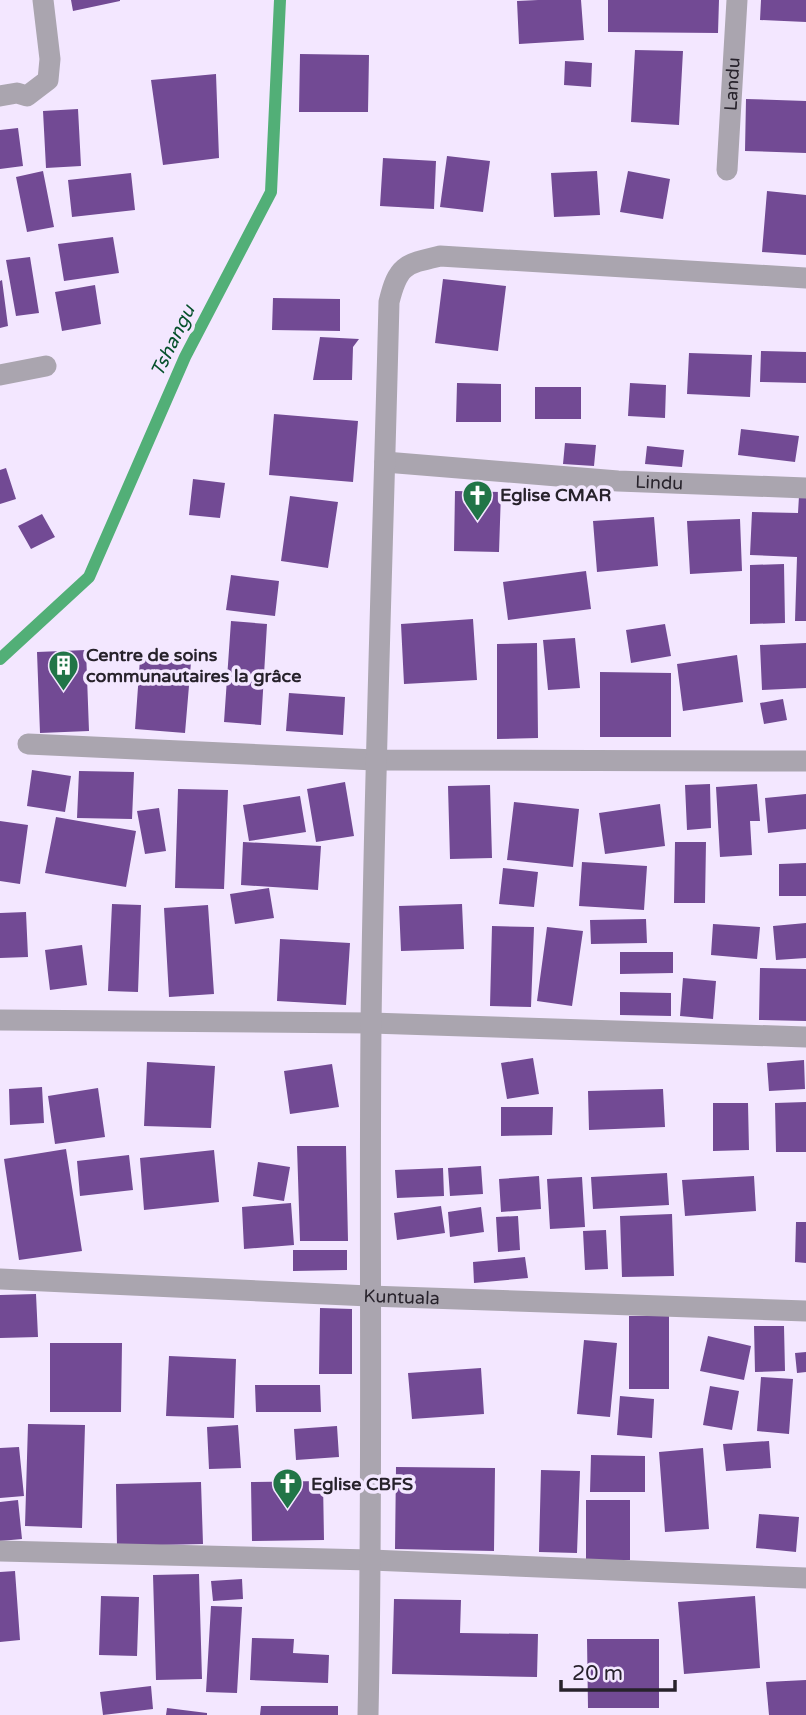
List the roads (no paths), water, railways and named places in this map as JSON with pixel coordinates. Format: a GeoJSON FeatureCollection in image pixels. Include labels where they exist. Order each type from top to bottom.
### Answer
{"type":"FeatureCollection","features":[{"type":"Feature","properties":{"kind":"street"},"geometry":{"type":"LineString","coordinates":[[8,95],[27,96],[48,80],[50,59],[43,0]]}},
{"type":"Feature","properties":{"kind":"street","name":"Landu"},"geometry":{"type":"LineString","coordinates":[[727,170],[737,0]]}},
{"type":"Feature","properties":{"kind":"street"},"geometry":{"type":"LineString","coordinates":[[368,1715],[372,1560],[369,1296],[375,760],[388,302],[394,280],[409,263],[440,256],[806,278]]}},
{"type":"Feature","properties":{"kind":"street"},"geometry":{"type":"LineString","coordinates":[[0,375],[46,366]]}},
{"type":"Feature","properties":{"kind":"street","name":"Lindu"},"geometry":{"type":"LineString","coordinates":[[385,461],[618,481],[806,488]]}},
{"type":"Feature","properties":{"kind":"street"},"geometry":{"type":"LineString","coordinates":[[29,744],[375,760],[806,761]]}},
{"type":"Feature","properties":{"kind":"street"},"geometry":{"type":"LineString","coordinates":[[0,1020],[371,1023],[806,1037]]}},
{"type":"Feature","properties":{"kind":"street","name":"Kuntuala"},"geometry":{"type":"LineString","coordinates":[[0,1279],[369,1296],[806,1311]]}},
{"type":"Feature","properties":{"kind":"street"},"geometry":{"type":"LineString","coordinates":[[0,1551],[372,1560],[806,1578]]}},
{"type":"Feature","properties":{"kind":"waterway","name":"Tshangu"},"geometry":{"type":"LineString","coordinates":[[0,659],[89,577],[185,357],[271,192],[280,0]]}},
{"type":"Feature","properties":{"kind":"place","name":"Eglise CMAR"},"geometry":{"type":"Point","coordinates":[477,522]}},
{"type":"Feature","properties":{"kind":"place","name":"Centre de soins communautaires la grâce"},"geometry":{"type":"Point","coordinates":[63,692]}},
{"type":"Feature","properties":{"kind":"place","name":"Eglise CBFS"},"geometry":{"type":"Point","coordinates":[288,1511]}}]}
